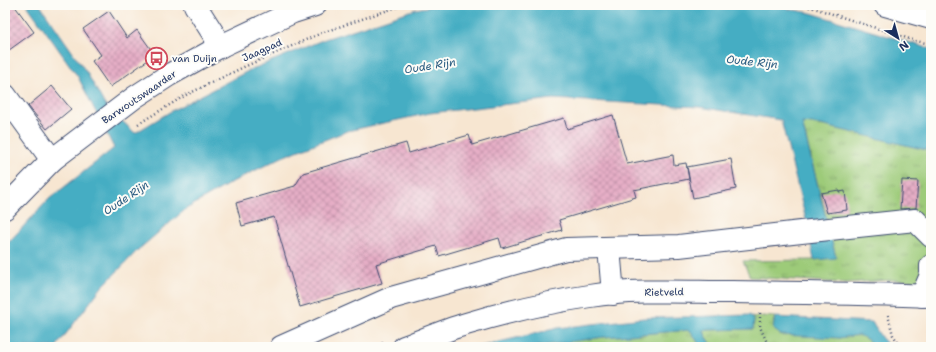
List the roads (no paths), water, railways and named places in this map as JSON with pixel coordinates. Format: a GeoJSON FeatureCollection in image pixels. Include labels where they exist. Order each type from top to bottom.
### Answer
{"type":"FeatureCollection","features":[{"type":"Feature","properties":{"kind":"main road"},"geometry":{"type":"LineString","coordinates":[[195,5],[221,46]]}},
{"type":"Feature","properties":{"kind":"main road","name":"Barwoutswaarder"},"geometry":{"type":"LineString","coordinates":[[5,208],[52,160],[122,107],[169,76],[221,46],[293,12],[315,5]]}},
{"type":"Feature","properties":{"kind":"main road"},"geometry":{"type":"LineString","coordinates":[[885,5],[931,18]]}},
{"type":"Feature","properties":{"kind":"main road"},"geometry":{"type":"LineString","coordinates":[[5,95],[52,160]]}},
{"type":"Feature","properties":{"kind":"main road"},"geometry":{"type":"LineString","coordinates":[[281,347],[391,298],[566,249],[679,246],[915,220],[931,236]]}},
{"type":"Feature","properties":{"kind":"main road"},"geometry":{"type":"LineString","coordinates":[[608,248],[613,294]]}},
{"type":"Feature","properties":{"kind":"main road"},"geometry":{"type":"LineString","coordinates":[[926,296],[931,266]]}},
{"type":"Feature","properties":{"kind":"main road","name":"Rietveld"},"geometry":{"type":"LineString","coordinates":[[404,347],[465,324],[528,308],[590,296],[674,292],[760,292],[926,296]]}},
{"type":"Feature","properties":{"kind":"water","name":"Oude Rijn"},"geometry":{"type":"Polygon","coordinates":[[[27,5],[40,5],[87,73],[105,105],[135,133],[173,110],[250,70],[325,39],[416,9],[437,5],[767,5],[811,13],[931,49],[931,151],[821,125],[802,123],[836,258],[814,260],[806,220],[781,120],[699,107],[553,99],[430,113],[347,131],[282,157],[234,181],[186,209],[138,250],[101,288],[56,347],[5,347],[5,246],[49,199],[114,148],[78,77],[27,5]]]}},
{"type":"Feature","properties":{"kind":"water"},"geometry":{"type":"Polygon","coordinates":[[[750,315],[754,320],[753,329],[704,330],[713,347],[701,347],[690,330],[604,337],[532,347],[478,347],[558,328],[644,318],[750,315]]]}},
{"type":"Feature","properties":{"kind":"water"},"geometry":{"type":"Polygon","coordinates":[[[775,317],[872,322],[881,337],[890,347],[874,347],[868,340],[859,335],[839,338],[781,335],[773,329],[775,317]]]}},
{"type":"Feature","properties":{"kind":"place","name":"van Duijn"},"geometry":{"type":"Point","coordinates":[156,58]}}]}
